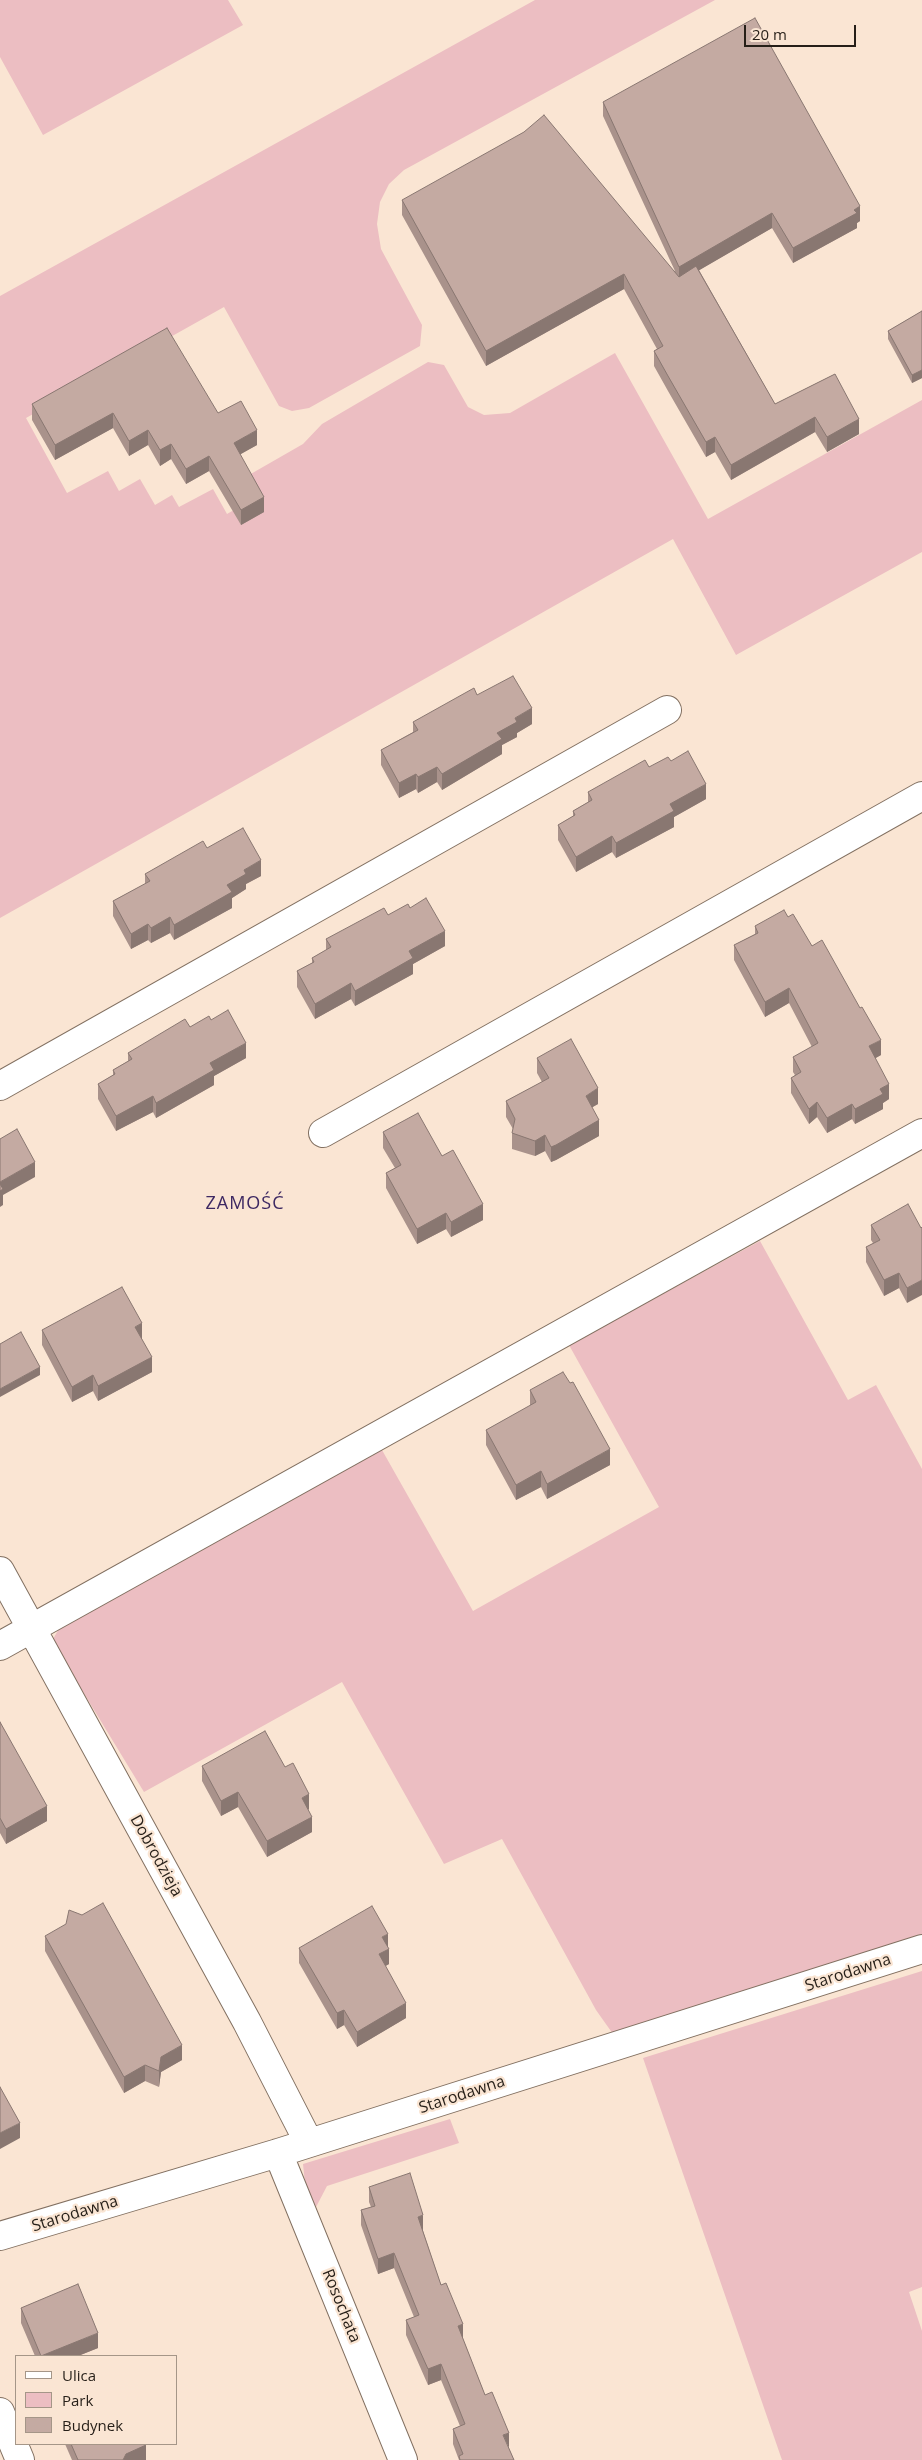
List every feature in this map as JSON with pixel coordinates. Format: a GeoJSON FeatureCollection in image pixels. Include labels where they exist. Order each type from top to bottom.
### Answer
{"type":"FeatureCollection","features":[{"type":"Feature","properties":{"kind":"street"},"geometry":{"type":"LineString","coordinates":[[0,1086],[667,710]]}},
{"type":"Feature","properties":{"kind":"street"},"geometry":{"type":"LineString","coordinates":[[322,1133],[922,796]]}},
{"type":"Feature","properties":{"kind":"street"},"geometry":{"type":"LineString","coordinates":[[0,1646],[922,1133]]}},
{"type":"Feature","properties":{"kind":"street","name":"Dobrodzieja"},"geometry":{"type":"LineString","coordinates":[[0,1571],[247,2022],[309,2143]]}},
{"type":"Feature","properties":{"kind":"street","name":"Starodawna"},"geometry":{"type":"LineString","coordinates":[[0,2236],[278,2153],[922,1950]]}},
{"type":"Feature","properties":{"kind":"street","name":"Rosochata"},"geometry":{"type":"LineString","coordinates":[[278,2153],[403,2460]]}},
{"type":"Feature","properties":{"kind":"street"},"geometry":{"type":"LineString","coordinates":[[0,2412],[20,2460]]}},
{"type":"Feature","properties":{"kind":"green space"},"geometry":{"type":"Polygon","coordinates":[[[0,0],[228,0],[243,25],[43,135],[0,57],[0,0]]]}},
{"type":"Feature","properties":{"kind":"green space"},"geometry":{"type":"Polygon","coordinates":[[[535,0],[715,0],[404,170],[389,184],[380,202],[377,224],[381,249],[422,325],[420,346],[309,408],[292,411],[279,406],[224,307],[26,418],[67,493],[108,471],[119,491],[140,479],[155,505],[172,495],[179,507],[213,489],[227,514],[260,495],[249,475],[303,444],[322,424],[428,362],[444,365],[468,407],[484,415],[510,413],[615,353],[708,519],[922,400],[922,552],[736,655],[673,539],[0,918],[0,296],[535,0]]]}},
{"type":"Feature","properties":{"kind":"green space"},"geometry":{"type":"Polygon","coordinates":[[[760,1241],[848,1400],[876,1385],[922,1469],[922,1937],[613,2034],[596,2010],[502,1839],[444,1864],[342,1682],[144,1792],[52,1641],[61,1625],[382,1450],[473,1611],[659,1507],[569,1345],[760,1241]]]}},
{"type":"Feature","properties":{"kind":"green space"},"geometry":{"type":"Polygon","coordinates":[[[922,1971],[922,2287],[909,2292],[922,2331],[922,2460],[782,2460],[643,2058],[922,1971]]]}},
{"type":"Feature","properties":{"kind":"green space"},"geometry":{"type":"Polygon","coordinates":[[[450,2119],[459,2143],[327,2186],[316,2207],[305,2183],[303,2164],[450,2119]]]}},
{"type":"Feature","properties":{"kind":"building"},"geometry":{"type":"Polygon","coordinates":[[[755,18],[860,206],[854,210],[857,213],[793,248],[772,213],[679,267],[603,102],[755,18]]]}},
{"type":"Feature","properties":{"kind":"building"},"geometry":{"type":"Polygon","coordinates":[[[544,115],[679,277],[696,266],[775,404],[835,374],[859,419],[827,437],[815,417],[731,465],[715,437],[706,442],[668,376],[654,351],[663,346],[624,274],[486,351],[402,200],[524,132],[544,115]]]}},
{"type":"Feature","properties":{"kind":"building"},"geometry":{"type":"Polygon","coordinates":[[[922,311],[922,370],[912,375],[888,331],[922,311]]]}},
{"type":"Feature","properties":{"kind":"building"},"geometry":{"type":"Polygon","coordinates":[[[167,328],[218,413],[241,401],[257,430],[234,443],[264,497],[241,510],[209,456],[186,469],[171,444],[160,450],[148,430],[129,441],[113,413],[55,445],[32,404],[167,328]]]}},
{"type":"Feature","properties":{"kind":"building"},"geometry":{"type":"Polygon","coordinates":[[[513,676],[532,708],[515,718],[517,722],[497,733],[502,739],[442,774],[437,767],[418,777],[416,774],[399,783],[381,750],[418,730],[413,722],[474,688],[477,695],[513,676]]]}},
{"type":"Feature","properties":{"kind":"building"},"geometry":{"type":"Polygon","coordinates":[[[688,751],[706,784],[670,804],[674,811],[616,843],[612,836],[576,857],[558,825],[575,815],[573,811],[592,800],[588,792],[645,760],[649,767],[668,757],[671,761],[688,751]]]}},
{"type":"Feature","properties":{"kind":"building"},"geometry":{"type":"Polygon","coordinates":[[[243,828],[261,860],[244,870],[246,874],[227,885],[232,892],[174,925],[170,917],[151,928],[148,924],[131,934],[113,901],[150,881],[145,874],[203,841],[207,848],[243,828]]]}},
{"type":"Feature","properties":{"kind":"building"},"geometry":{"type":"Polygon","coordinates":[[[426,898],[445,931],[409,951],[413,958],[355,991],[351,983],[315,1004],[297,971],[314,962],[312,958],[331,947],[326,939],[384,908],[388,915],[408,904],[410,908],[426,898]]]}},
{"type":"Feature","properties":{"kind":"building"},"geometry":{"type":"Polygon","coordinates":[[[784,910],[788,917],[793,914],[812,946],[822,940],[860,1008],[862,1007],[881,1040],[869,1046],[889,1084],[880,1089],[883,1094],[855,1109],[852,1104],[827,1118],[817,1102],[809,1109],[791,1078],[801,1072],[793,1057],[818,1043],[789,988],[765,1002],[734,945],[758,933],[755,926],[784,910]]]}},
{"type":"Feature","properties":{"kind":"building"},"geometry":{"type":"Polygon","coordinates":[[[228,1010],[246,1043],[210,1063],[214,1070],[156,1103],[153,1096],[116,1116],[98,1084],[115,1074],[113,1070],[132,1059],[128,1053],[185,1019],[190,1027],[209,1016],[211,1020],[228,1010]]]}},
{"type":"Feature","properties":{"kind":"building"},"geometry":{"type":"Polygon","coordinates":[[[571,1039],[598,1088],[586,1096],[599,1120],[551,1147],[545,1135],[535,1141],[512,1133],[515,1119],[506,1101],[549,1078],[537,1058],[571,1039]]]}},
{"type":"Feature","properties":{"kind":"building"},"geometry":{"type":"Polygon","coordinates":[[[418,1113],[442,1156],[453,1150],[483,1204],[451,1222],[446,1213],[417,1229],[386,1173],[401,1165],[383,1132],[418,1113]]]}},
{"type":"Feature","properties":{"kind":"building"},"geometry":{"type":"Polygon","coordinates":[[[17,1129],[35,1162],[0,1182],[0,1139],[17,1129]]]}},
{"type":"Feature","properties":{"kind":"building"},"geometry":{"type":"Polygon","coordinates":[[[908,1204],[922,1227],[922,1280],[907,1288],[899,1273],[884,1280],[866,1247],[880,1240],[871,1225],[908,1204]]]}},
{"type":"Feature","properties":{"kind":"building"},"geometry":{"type":"Polygon","coordinates":[[[122,1287],[142,1323],[135,1327],[152,1357],[98,1386],[93,1375],[72,1387],[42,1330],[122,1287]]]}},
{"type":"Feature","properties":{"kind":"building"},"geometry":{"type":"Polygon","coordinates":[[[21,1332],[40,1367],[0,1389],[0,1344],[21,1332]]]}},
{"type":"Feature","properties":{"kind":"building"},"geometry":{"type":"Polygon","coordinates":[[[563,1372],[570,1383],[573,1382],[610,1449],[547,1484],[541,1471],[516,1485],[486,1430],[536,1402],[530,1390],[563,1372]]]}},
{"type":"Feature","properties":{"kind":"building"},"geometry":{"type":"Polygon","coordinates":[[[0,1722],[47,1806],[6,1829],[0,1818],[0,1722]]]}},
{"type":"Feature","properties":{"kind":"building"},"geometry":{"type":"Polygon","coordinates":[[[265,1731],[285,1767],[293,1763],[309,1794],[302,1798],[312,1817],[267,1841],[238,1792],[221,1801],[202,1766],[265,1731]]]}},
{"type":"Feature","properties":{"kind":"building"},"geometry":{"type":"Polygon","coordinates":[[[103,1903],[182,2045],[161,2057],[159,2071],[145,2065],[124,2077],[45,1936],[66,1924],[69,1910],[82,1915],[103,1903]]]}},
{"type":"Feature","properties":{"kind":"building"},"geometry":{"type":"Polygon","coordinates":[[[372,1906],[388,1934],[382,1937],[389,1949],[379,1954],[406,2003],[357,2032],[344,2010],[337,2013],[299,1948],[372,1906]]]}},
{"type":"Feature","properties":{"kind":"building"},"geometry":{"type":"Polygon","coordinates":[[[0,2087],[20,2123],[0,2133],[0,2087]]]}},
{"type":"Feature","properties":{"kind":"building"},"geometry":{"type":"Polygon","coordinates":[[[410,2173],[423,2215],[418,2217],[441,2285],[446,2283],[463,2324],[458,2326],[485,2395],[492,2392],[509,2433],[503,2435],[514,2460],[460,2460],[459,2456],[463,2454],[453,2429],[465,2424],[441,2364],[428,2369],[406,2320],[419,2315],[394,2253],[378,2259],[361,2210],[375,2206],[369,2187],[410,2173]]]}},
{"type":"Feature","properties":{"kind":"building"},"geometry":{"type":"Polygon","coordinates":[[[78,2284],[98,2333],[41,2355],[21,2308],[78,2284]]]}},
{"type":"Feature","properties":{"kind":"building"},"geometry":{"type":"Polygon","coordinates":[[[71,2445],[146,2445],[126,2454],[123,2460],[78,2460],[71,2445]]]}},
{"type":"Feature","properties":{"kind":"district","name":"ZAMOŚĆ"},"geometry":{"type":"Point","coordinates":[245,1204]}}]}
